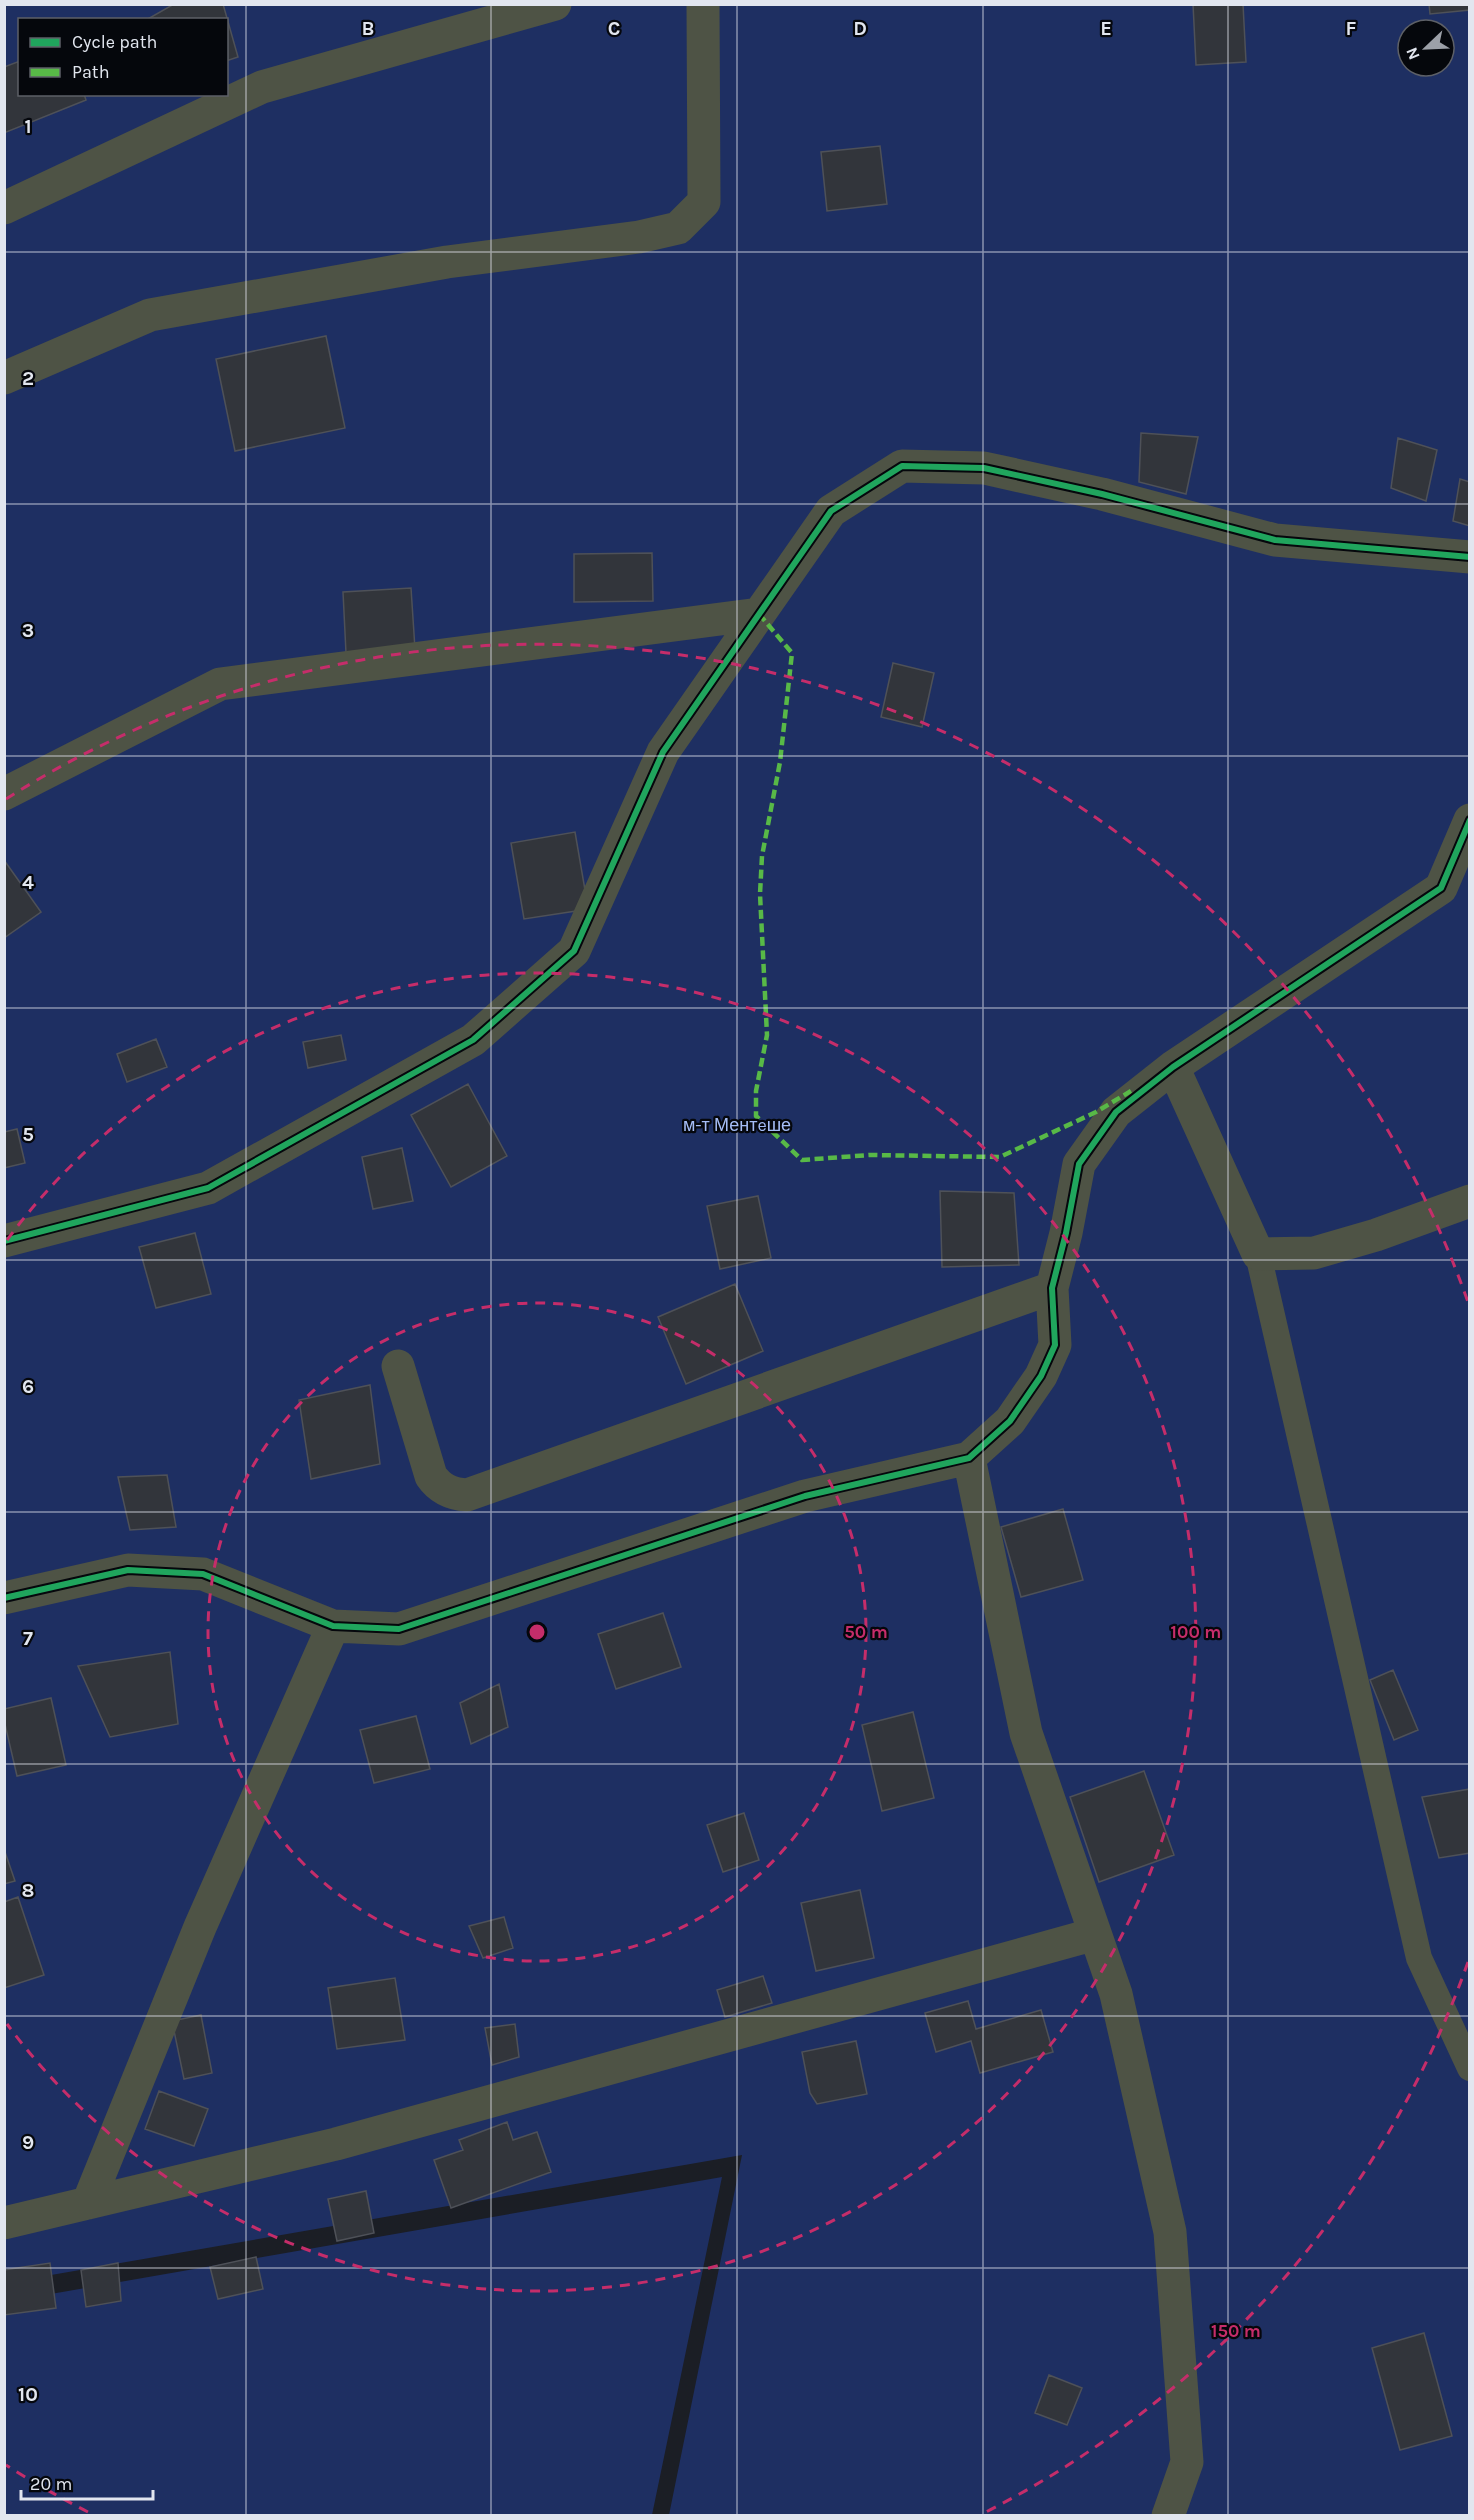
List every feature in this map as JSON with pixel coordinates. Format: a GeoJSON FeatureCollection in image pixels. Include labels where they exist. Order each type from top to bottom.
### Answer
{"type":"FeatureCollection","features":[{"type":"Feature","properties":{"kind":"street"},"geometry":{"type":"LineString","coordinates":[[4,208],[262,87],[555,4]]}},
{"type":"Feature","properties":{"kind":"street"},"geometry":{"type":"LineString","coordinates":[[4,378],[150,315],[447,262],[639,237],[678,228],[704,202],[703,4]]}},
{"type":"Feature","properties":{"kind":"street"},"geometry":{"type":"LineString","coordinates":[[4,1241],[208,1188],[473,1041],[574,951],[663,752],[831,511],[902,466],[984,468],[1102,494],[1275,540],[1470,556]]}},
{"type":"Feature","properties":{"kind":"street"},"geometry":{"type":"LineString","coordinates":[[4,794],[220,684],[759,614]]}},
{"type":"Feature","properties":{"kind":"street"},"geometry":{"type":"LineString","coordinates":[[4,1598],[128,1570],[203,1574],[333,1626],[399,1629],[805,1496],[969,1458],[1010,1421],[1041,1376],[1055,1345],[1052,1288],[1066,1233],[1079,1164],[1116,1112],[1173,1067],[1441,888],[1470,820]]}},
{"type":"Feature","properties":{"kind":"street"},"geometry":{"type":"LineString","coordinates":[[1173,1067],[1258,1254],[1314,1253],[1376,1235],[1470,1201]]}},
{"type":"Feature","properties":{"kind":"street"},"geometry":{"type":"LineString","coordinates":[[398,1366],[431,1476],[437,1485],[446,1491],[467,1495],[1052,1288]]}},
{"type":"Feature","properties":{"kind":"street"},"geometry":{"type":"LineString","coordinates":[[969,1458],[1026,1732],[1116,1994],[1170,2232],[1187,2462],[1167,2516]]}},
{"type":"Feature","properties":{"kind":"street"},"geometry":{"type":"LineString","coordinates":[[87,2202],[200,1927],[333,1626]]}},
{"type":"Feature","properties":{"kind":"street"},"geometry":{"type":"LineString","coordinates":[[4,2223],[336,2144],[1095,1935]]}},
{"type":"Feature","properties":{"kind":"lane"},"geometry":{"type":"LineString","coordinates":[[1258,1254],[1419,1958],[1470,2068]]}},
{"type":"Feature","properties":{"kind":"green space","name":"м-т Ментeше"},"geometry":{"type":"Polygon","coordinates":[[[5,5],[1469,5],[1469,2515],[669,2515],[742,2155],[5,2283],[5,5]]]}},
{"type":"Feature","properties":{"kind":"green space"},"geometry":{"type":"Polygon","coordinates":[[[722,2177],[652,2515],[5,2516],[5,2302],[722,2177]]]}},
{"type":"Feature","properties":{"kind":"building"},"geometry":{"type":"Polygon","coordinates":[[[174,4],[223,4],[227,18],[150,18],[174,4]]]}},
{"type":"Feature","properties":{"kind":"building"},"geometry":{"type":"Polygon","coordinates":[[[1193,4],[1243,4],[1246,62],[1196,65],[1193,4]]]}},
{"type":"Feature","properties":{"kind":"building"},"geometry":{"type":"Polygon","coordinates":[[[1429,4],[1470,4],[1470,10],[1430,14],[1429,4]]]}},
{"type":"Feature","properties":{"kind":"building"},"geometry":{"type":"Polygon","coordinates":[[[228,22],[238,57],[228,60],[228,22]]]}},
{"type":"Feature","properties":{"kind":"building"},"geometry":{"type":"Polygon","coordinates":[[[18,62],[18,96],[85,96],[86,100],[4,133],[4,67],[18,62]]]}},
{"type":"Feature","properties":{"kind":"building"},"geometry":{"type":"Polygon","coordinates":[[[880,146],[887,204],[827,211],[821,152],[880,146]]]}},
{"type":"Feature","properties":{"kind":"building"},"geometry":{"type":"Polygon","coordinates":[[[326,336],[345,428],[235,451],[216,359],[326,336]]]}},
{"type":"Feature","properties":{"kind":"building"},"geometry":{"type":"Polygon","coordinates":[[[1141,433],[1198,437],[1186,494],[1139,482],[1141,433]]]}},
{"type":"Feature","properties":{"kind":"building"},"geometry":{"type":"Polygon","coordinates":[[[1398,438],[1437,450],[1426,501],[1391,488],[1398,438]]]}},
{"type":"Feature","properties":{"kind":"building"},"geometry":{"type":"Polygon","coordinates":[[[1460,479],[1470,482],[1470,526],[1453,521],[1460,479]]]}},
{"type":"Feature","properties":{"kind":"building"},"geometry":{"type":"Polygon","coordinates":[[[652,553],[653,601],[574,602],[574,554],[652,553]]]}},
{"type":"Feature","properties":{"kind":"building"},"geometry":{"type":"Polygon","coordinates":[[[411,588],[415,649],[346,653],[343,592],[411,588]]]}},
{"type":"Feature","properties":{"kind":"building"},"geometry":{"type":"Polygon","coordinates":[[[893,663],[934,673],[922,727],[881,717],[893,663]]]}},
{"type":"Feature","properties":{"kind":"building"},"geometry":{"type":"Polygon","coordinates":[[[575,832],[585,890],[576,911],[524,919],[511,843],[575,832]]]}},
{"type":"Feature","properties":{"kind":"building"},"geometry":{"type":"Polygon","coordinates":[[[4,860],[41,912],[4,938],[4,860]]]}},
{"type":"Feature","properties":{"kind":"building"},"geometry":{"type":"Polygon","coordinates":[[[341,1035],[346,1060],[308,1068],[303,1042],[341,1035]]]}},
{"type":"Feature","properties":{"kind":"building"},"geometry":{"type":"Polygon","coordinates":[[[156,1039],[167,1067],[127,1082],[117,1054],[156,1039]]]}},
{"type":"Feature","properties":{"kind":"building"},"geometry":{"type":"Polygon","coordinates":[[[468,1084],[507,1156],[451,1187],[411,1115],[468,1084]]]}},
{"type":"Feature","properties":{"kind":"building"},"geometry":{"type":"Polygon","coordinates":[[[17,1129],[25,1163],[4,1168],[4,1132],[17,1129]]]}},
{"type":"Feature","properties":{"kind":"building"},"geometry":{"type":"Polygon","coordinates":[[[402,1148],[413,1201],[373,1209],[362,1157],[402,1148]]]}},
{"type":"Feature","properties":{"kind":"building"},"geometry":{"type":"Polygon","coordinates":[[[940,1191],[1014,1193],[1019,1265],[942,1267],[940,1191]]]}},
{"type":"Feature","properties":{"kind":"building"},"geometry":{"type":"Polygon","coordinates":[[[758,1196],[771,1258],[720,1269],[707,1206],[758,1196]]]}},
{"type":"Feature","properties":{"kind":"building"},"geometry":{"type":"Polygon","coordinates":[[[195,1233],[211,1294],[156,1308],[139,1247],[195,1233]]]}},
{"type":"Feature","properties":{"kind":"building"},"geometry":{"type":"Polygon","coordinates":[[[735,1284],[763,1351],[686,1384],[658,1317],[735,1284]]]}},
{"type":"Feature","properties":{"kind":"building"},"geometry":{"type":"Polygon","coordinates":[[[370,1385],[380,1464],[311,1479],[299,1400],[370,1385]]]}},
{"type":"Feature","properties":{"kind":"building"},"geometry":{"type":"Polygon","coordinates":[[[167,1475],[176,1527],[130,1530],[118,1477],[167,1475]]]}},
{"type":"Feature","properties":{"kind":"building"},"geometry":{"type":"Polygon","coordinates":[[[1063,1509],[1083,1580],[1021,1597],[1001,1527],[1063,1509]]]}},
{"type":"Feature","properties":{"kind":"building"},"geometry":{"type":"Polygon","coordinates":[[[663,1613],[681,1667],[616,1689],[598,1634],[663,1613]]]}},
{"type":"Feature","properties":{"kind":"building"},"geometry":{"type":"Polygon","coordinates":[[[170,1652],[178,1724],[110,1737],[78,1666],[170,1652]]]}},
{"type":"Feature","properties":{"kind":"building"},"geometry":{"type":"Polygon","coordinates":[[[1393,1670],[1418,1730],[1394,1740],[1370,1680],[1393,1670]]]}},
{"type":"Feature","properties":{"kind":"building"},"geometry":{"type":"Polygon","coordinates":[[[499,1684],[508,1727],[471,1744],[460,1703],[499,1684]]]}},
{"type":"Feature","properties":{"kind":"building"},"geometry":{"type":"Polygon","coordinates":[[[51,1698],[66,1765],[17,1776],[4,1720],[4,1709],[51,1698]]]}},
{"type":"Feature","properties":{"kind":"building"},"geometry":{"type":"Polygon","coordinates":[[[913,1712],[934,1798],[882,1811],[862,1725],[913,1712]]]}},
{"type":"Feature","properties":{"kind":"building"},"geometry":{"type":"Polygon","coordinates":[[[416,1716],[430,1769],[374,1783],[360,1730],[416,1716]]]}},
{"type":"Feature","properties":{"kind":"building"},"geometry":{"type":"Polygon","coordinates":[[[1144,1771],[1174,1855],[1099,1882],[1070,1797],[1144,1771]]]}},
{"type":"Feature","properties":{"kind":"building"},"geometry":{"type":"Polygon","coordinates":[[[1470,1789],[1470,1853],[1439,1858],[1422,1797],[1470,1789]]]}},
{"type":"Feature","properties":{"kind":"building"},"geometry":{"type":"Polygon","coordinates":[[[744,1813],[759,1860],[723,1872],[707,1825],[744,1813]]]}},
{"type":"Feature","properties":{"kind":"building"},"geometry":{"type":"Polygon","coordinates":[[[4,1849],[15,1881],[4,1884],[4,1849]]]}},
{"type":"Feature","properties":{"kind":"building"},"geometry":{"type":"Polygon","coordinates":[[[860,1890],[874,1958],[816,1971],[801,1903],[860,1890]]]}},
{"type":"Feature","properties":{"kind":"building"},"geometry":{"type":"Polygon","coordinates":[[[18,1897],[44,1975],[4,1988],[4,1902],[18,1897]]]}},
{"type":"Feature","properties":{"kind":"building"},"geometry":{"type":"Polygon","coordinates":[[[504,1917],[513,1948],[483,1958],[469,1926],[504,1917]]]}},
{"type":"Feature","properties":{"kind":"building"},"geometry":{"type":"Polygon","coordinates":[[[763,1976],[772,2003],[725,2017],[717,1990],[763,1976]]]}},
{"type":"Feature","properties":{"kind":"building"},"geometry":{"type":"Polygon","coordinates":[[[395,1978],[405,2040],[337,2049],[328,1988],[395,1978]]]}},
{"type":"Feature","properties":{"kind":"building"},"geometry":{"type":"Polygon","coordinates":[[[968,2001],[976,2029],[1041,2010],[1053,2052],[980,2073],[971,2041],[936,2052],[925,2013],[968,2001]]]}},
{"type":"Feature","properties":{"kind":"building"},"geometry":{"type":"Polygon","coordinates":[[[201,2015],[212,2073],[184,2079],[172,2021],[201,2015]]]}},
{"type":"Feature","properties":{"kind":"building"},"geometry":{"type":"Polygon","coordinates":[[[515,2024],[519,2057],[492,2065],[485,2028],[515,2024]]]}},
{"type":"Feature","properties":{"kind":"building"},"geometry":{"type":"Polygon","coordinates":[[[856,2041],[867,2094],[817,2104],[810,2093],[802,2052],[856,2041]]]}},
{"type":"Feature","properties":{"kind":"building"},"geometry":{"type":"Polygon","coordinates":[[[159,2091],[208,2109],[194,2146],[145,2129],[159,2091]]]}},
{"type":"Feature","properties":{"kind":"building"},"geometry":{"type":"Polygon","coordinates":[[[507,2122],[513,2140],[537,2132],[551,2172],[451,2208],[434,2160],[463,2150],[459,2140],[507,2122]]]}},
{"type":"Feature","properties":{"kind":"building"},"geometry":{"type":"Polygon","coordinates":[[[366,2191],[374,2233],[337,2241],[328,2199],[366,2191]]]}},
{"type":"Feature","properties":{"kind":"building"},"geometry":{"type":"Polygon","coordinates":[[[256,2257],[263,2289],[218,2299],[210,2267],[256,2257]]]}},
{"type":"Feature","properties":{"kind":"building"},"geometry":{"type":"Polygon","coordinates":[[[50,2263],[56,2308],[4,2315],[4,2270],[50,2263]]]}},
{"type":"Feature","properties":{"kind":"building"},"geometry":{"type":"Polygon","coordinates":[[[118,2263],[121,2301],[86,2307],[81,2270],[118,2263]]]}},
{"type":"Feature","properties":{"kind":"building"},"geometry":{"type":"Polygon","coordinates":[[[1424,2333],[1452,2436],[1400,2450],[1372,2348],[1424,2333]]]}},
{"type":"Feature","properties":{"kind":"building"},"geometry":{"type":"Polygon","coordinates":[[[1049,2375],[1082,2388],[1067,2425],[1035,2413],[1049,2375]]]}},
{"type":"Feature","properties":{"kind":"marked path"},"geometry":{"type":"LineString","coordinates":[[759,614],[792,653],[780,762],[762,856],[760,894],[767,1035],[756,1091],[756,1116],[802,1160],[870,1155],[1000,1157],[1096,1112],[1131,1091]]}},
{"type":"Feature","properties":{"kind":"cycle path"},"geometry":{"type":"LineString","coordinates":[[4,1241],[208,1188],[473,1040],[574,951],[663,752],[831,511],[902,466],[984,468],[1102,494],[1275,540],[1470,557]]}},
{"type":"Feature","properties":{"kind":"cycle path"},"geometry":{"type":"LineString","coordinates":[[4,1598],[128,1570],[203,1574],[333,1626],[399,1629],[805,1496],[969,1458],[1010,1421],[1041,1376],[1055,1345],[1052,1288],[1066,1233],[1079,1164],[1116,1112],[1173,1067],[1441,888],[1470,820]]}}]}
